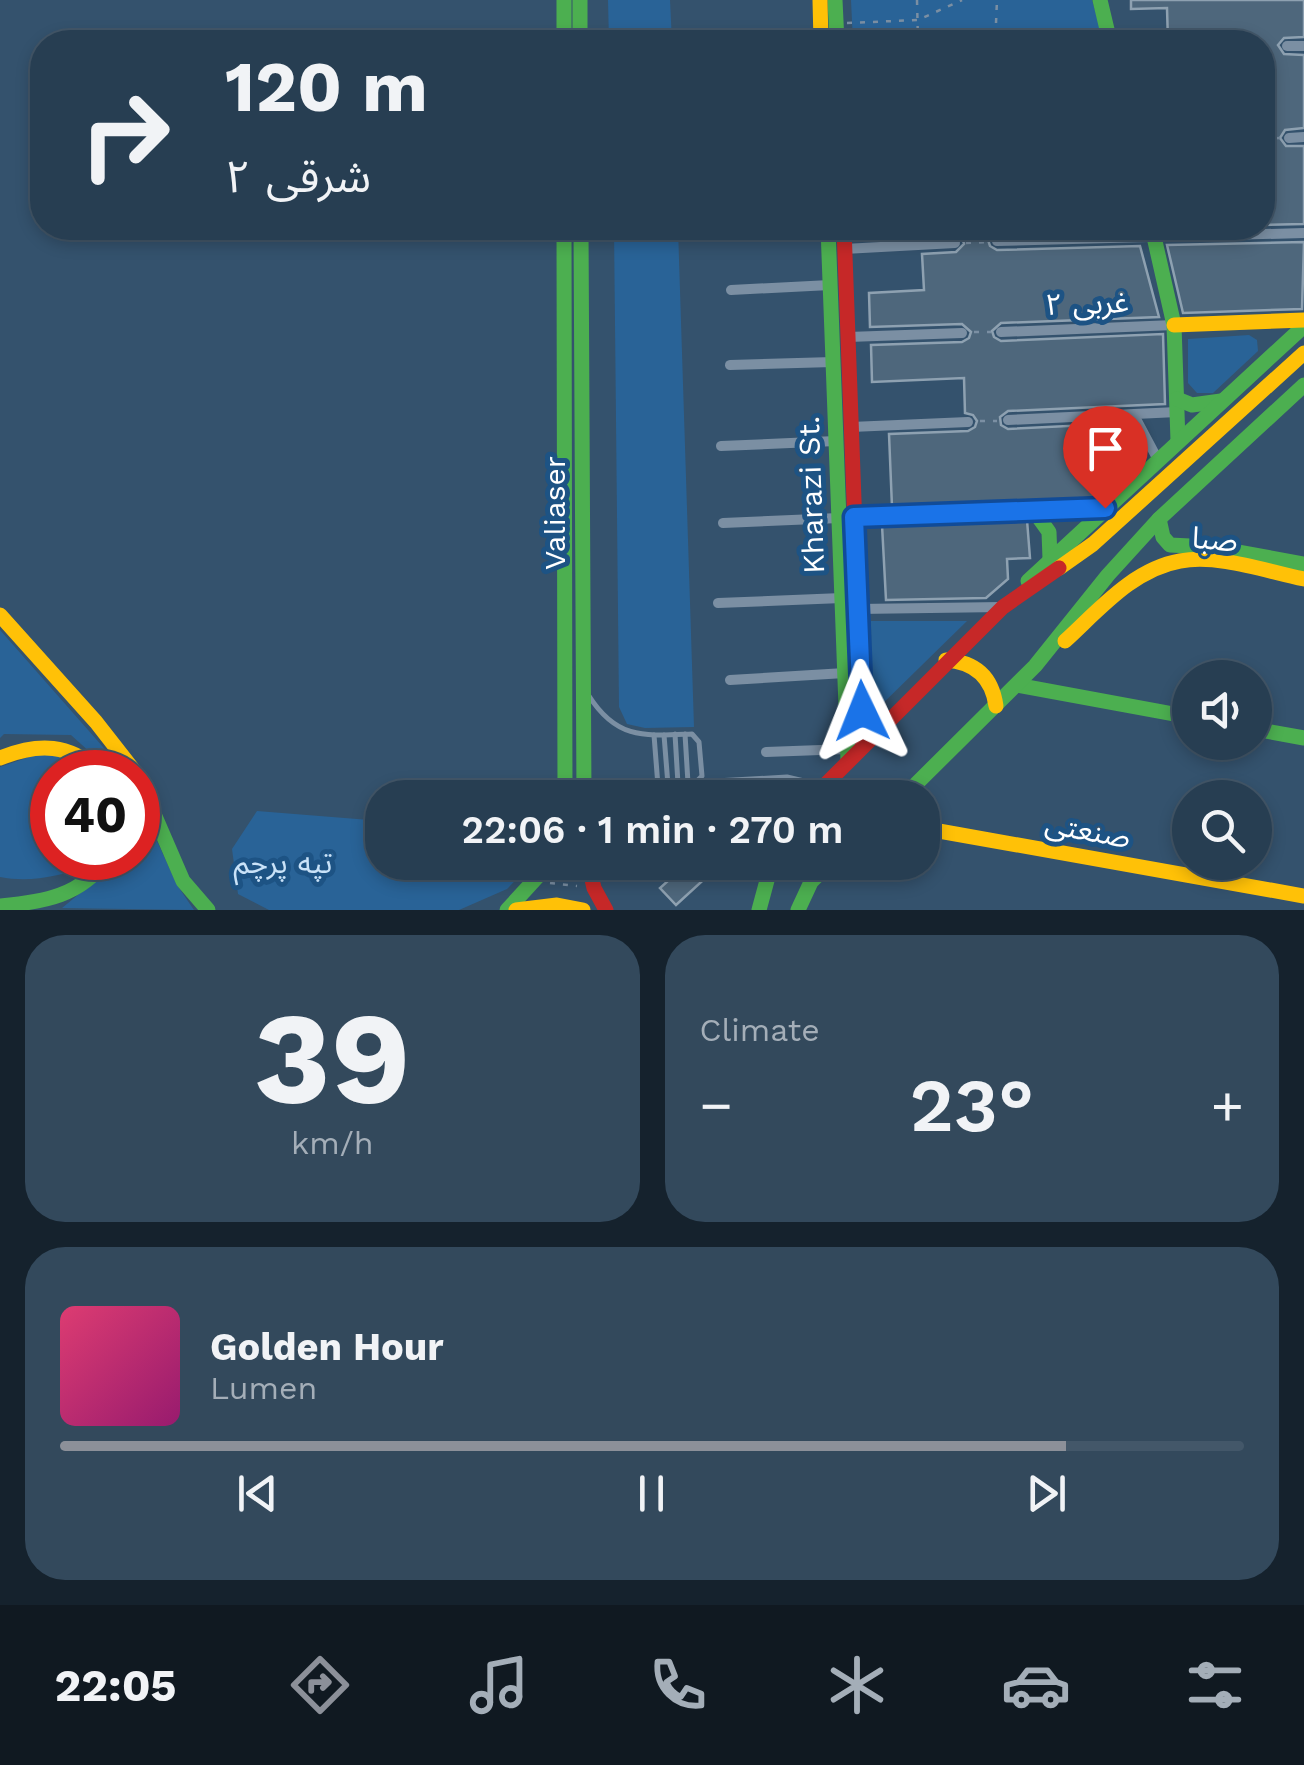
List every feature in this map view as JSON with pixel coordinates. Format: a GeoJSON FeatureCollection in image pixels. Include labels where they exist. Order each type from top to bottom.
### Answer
{"type":"FeatureCollection","features":[{"type":"Feature","properties":{"kind":"main road"},"geometry":{"type":"LineString","coordinates":[[564,0],[564,30]]}},
{"type":"Feature","properties":{"kind":"main road"},"geometry":{"type":"LineString","coordinates":[[580,0],[580,30]]}},
{"type":"Feature","properties":{"kind":"main road"},"geometry":{"type":"LineString","coordinates":[[820,0],[821,30]]}},
{"type":"Feature","properties":{"kind":"main road"},"geometry":{"type":"LineString","coordinates":[[835,0],[836,30]]}},
{"type":"Feature","properties":{"kind":"main road"},"geometry":{"type":"LineString","coordinates":[[1100,0],[1107,30]]}},
{"type":"Feature","properties":{"kind":"main road","name":"Valiaser"},"geometry":{"type":"LineString","coordinates":[[564,240],[565,780]]}},
{"type":"Feature","properties":{"kind":"main road","name":"Valiaser"},"geometry":{"type":"LineString","coordinates":[[580,240],[584,780]]}},
{"type":"Feature","properties":{"kind":"main road","name":"Kharazi St."},"geometry":{"type":"LineString","coordinates":[[830,240],[848,337],[851,427],[842,598],[853,751]]}},
{"type":"Feature","properties":{"kind":"main road","name":"Kharazi St."},"geometry":{"type":"LineString","coordinates":[[844,240],[836,289],[833,362],[836,441],[858,609],[853,751]]}},
{"type":"Feature","properties":{"kind":"main road"},"geometry":{"type":"LineString","coordinates":[[1156,240],[1174,325],[1178,441]]}},
{"type":"Feature","properties":{"kind":"main road"},"geometry":{"type":"LineString","coordinates":[[1174,325],[1304,323]]}},
{"type":"Feature","properties":{"kind":"main road"},"geometry":{"type":"LineString","coordinates":[[831,780],[853,751],[1050,558],[1304,323]]}},
{"type":"Feature","properties":{"kind":"main road"},"geometry":{"type":"LineString","coordinates":[[1003,606],[1092,544],[1304,354]]}},
{"type":"Feature","properties":{"kind":"main road"},"geometry":{"type":"LineString","coordinates":[[922,780],[1035,666],[1108,575],[1160,519],[1304,385]]}},
{"type":"Feature","properties":{"kind":"main road"},"geometry":{"type":"LineString","coordinates":[[1177,406],[1224,400]]}},
{"type":"Feature","properties":{"kind":"main road"},"geometry":{"type":"LineString","coordinates":[[1034,511],[1044,519],[1052,538],[1050,558]]}},
{"type":"Feature","properties":{"kind":"main road","name":"صبا"},"geometry":{"type":"LineString","coordinates":[[1160,519],[1163,537],[1170,545],[1210,546],[1304,564]]}},
{"type":"Feature","properties":{"kind":"main road","name":"صبا"},"geometry":{"type":"LineString","coordinates":[[1035,666],[1140,577],[1165,565],[1201,560],[1304,579]]}},
{"type":"Feature","properties":{"kind":"main road"},"geometry":{"type":"LineString","coordinates":[[0,614],[117,750]]}},
{"type":"Feature","properties":{"kind":"main road"},"geometry":{"type":"LineString","coordinates":[[946,660],[972,664],[982,671],[995,694],[996,706]]}},
{"type":"Feature","properties":{"kind":"main road"},"geometry":{"type":"LineString","coordinates":[[1017,684],[1172,713]]}},
{"type":"Feature","properties":{"kind":"main road"},"geometry":{"type":"LineString","coordinates":[[1272,732],[1304,738]]}},
{"type":"Feature","properties":{"kind":"main road"},"geometry":{"type":"LineString","coordinates":[[0,758],[25,747],[52,744],[69,750]]}},
{"type":"Feature","properties":{"kind":"main road"},"geometry":{"type":"LineString","coordinates":[[160,829],[183,881],[208,910]]}},
{"type":"Feature","properties":{"kind":"main road","name":"صنعتی"},"geometry":{"type":"LineString","coordinates":[[940,831],[1304,896]]}},
{"type":"Feature","properties":{"kind":"main road"},"geometry":{"type":"LineString","coordinates":[[0,906],[39,903],[64,896],[90,880]]}},
{"type":"Feature","properties":{"kind":"main road"},"geometry":{"type":"LineString","coordinates":[[592,880],[606,910]]}},
{"type":"Feature","properties":{"kind":"main road"},"geometry":{"type":"LineString","coordinates":[[759,910],[767,880]]}},
{"type":"Feature","properties":{"kind":"main road"},"geometry":{"type":"LineString","coordinates":[[798,910],[814,880]]}},
{"type":"Feature","properties":{"kind":"main road"},"geometry":{"type":"LineString","coordinates":[[507,910],[537,881]]}},
{"type":"Feature","properties":{"kind":"main road"},"geometry":{"type":"LineString","coordinates":[[516,910],[557,905],[583,910]]}},
{"type":"Feature","properties":{"kind":"main road"},"geometry":{"type":"LineString","coordinates":[[0,906],[22,910]]}},
{"type":"Feature","properties":{"kind":"street"},"geometry":{"type":"LineString","coordinates":[[1287,46],[1304,46]]}},
{"type":"Feature","properties":{"kind":"street"},"geometry":{"type":"LineString","coordinates":[[1289,138],[1304,137]]}},
{"type":"Feature","properties":{"kind":"street"},"geometry":{"type":"LineString","coordinates":[[1275,233],[1304,233]]}},
{"type":"Feature","properties":{"kind":"street"},"geometry":{"type":"LineString","coordinates":[[997,241],[1017,240]]}},
{"type":"Feature","properties":{"kind":"street"},"geometry":{"type":"LineString","coordinates":[[844,249],[955,244]]}},
{"type":"Feature","properties":{"kind":"street"},"geometry":{"type":"LineString","coordinates":[[731,290],[836,289]]}},
{"type":"Feature","properties":{"kind":"street","name":"۲ غربی"},"geometry":{"type":"LineString","coordinates":[[1001,332],[1174,325]]}},
{"type":"Feature","properties":{"kind":"street"},"geometry":{"type":"LineString","coordinates":[[848,337],[962,333]]}},
{"type":"Feature","properties":{"kind":"street"},"geometry":{"type":"LineString","coordinates":[[730,366],[833,362]]}},
{"type":"Feature","properties":{"kind":"street"},"geometry":{"type":"LineString","coordinates":[[1008,420],[1134,414],[1177,406]]}},
{"type":"Feature","properties":{"kind":"street"},"geometry":{"type":"LineString","coordinates":[[1134,414],[1158,460]]}},
{"type":"Feature","properties":{"kind":"street"},"geometry":{"type":"LineString","coordinates":[[851,427],[968,422]]}},
{"type":"Feature","properties":{"kind":"street"},"geometry":{"type":"LineString","coordinates":[[721,446],[836,441]]}},
{"type":"Feature","properties":{"kind":"street"},"geometry":{"type":"LineString","coordinates":[[722,523],[1105,508]]}},
{"type":"Feature","properties":{"kind":"street"},"geometry":{"type":"LineString","coordinates":[[718,604],[842,598]]}},
{"type":"Feature","properties":{"kind":"street"},"geometry":{"type":"LineString","coordinates":[[858,609],[1003,606]]}},
{"type":"Feature","properties":{"kind":"street"},"geometry":{"type":"LineString","coordinates":[[730,680],[845,674]]}},
{"type":"Feature","properties":{"kind":"street"},"geometry":{"type":"LineString","coordinates":[[766,752],[853,751]]}},
{"type":"Feature","properties":{"kind":"lane"},"geometry":{"type":"LineString","coordinates":[[583,686],[600,714],[628,732],[692,734],[700,742],[702,776],[696,780]]}},
{"type":"Feature","properties":{"kind":"lane"},"geometry":{"type":"LineString","coordinates":[[674,734],[678,780]]}},
{"type":"Feature","properties":{"kind":"lane"},"geometry":{"type":"LineString","coordinates":[[684,734],[692,780]]}},
{"type":"Feature","properties":{"kind":"lane"},"geometry":{"type":"LineString","coordinates":[[654,735],[658,780]]}},
{"type":"Feature","properties":{"kind":"lane"},"geometry":{"type":"LineString","coordinates":[[664,735],[668,780]]}},
{"type":"Feature","properties":{"kind":"lane"},"geometry":{"type":"LineString","coordinates":[[749,780],[791,780]]}},
{"type":"Feature","properties":{"kind":"path"},"geometry":{"type":"LineString","coordinates":[[917,0],[918,30]]}},
{"type":"Feature","properties":{"kind":"path"},"geometry":{"type":"LineString","coordinates":[[836,24],[918,20],[962,0]]}},
{"type":"Feature","properties":{"kind":"path"},"geometry":{"type":"LineString","coordinates":[[996,23],[997,0]]}},
{"type":"Feature","properties":{"kind":"path"},"geometry":{"type":"LineString","coordinates":[[1275,139],[1289,138]]}},
{"type":"Feature","properties":{"kind":"path"},"geometry":{"type":"LineString","coordinates":[[955,244],[997,241]]}},
{"type":"Feature","properties":{"kind":"path"},"geometry":{"type":"LineString","coordinates":[[962,333],[1001,332]]}},
{"type":"Feature","properties":{"kind":"path"},"geometry":{"type":"LineString","coordinates":[[968,422],[1008,420]]}},
{"type":"Feature","properties":{"kind":"path"},"geometry":{"type":"LineString","coordinates":[[537,881],[594,888]]}},
{"type":"Feature","properties":{"kind":"green space"},"geometry":{"type":"Polygon","coordinates":[[[608,0],[670,0],[671,30],[609,30],[608,0]]]}},
{"type":"Feature","properties":{"kind":"green space"},"geometry":{"type":"Polygon","coordinates":[[[851,0],[1092,0],[1101,30],[852,30],[851,0]]]}},
{"type":"Feature","properties":{"kind":"green space"},"geometry":{"type":"Polygon","coordinates":[[[614,240],[678,240],[694,727],[645,728],[627,724],[619,707],[614,240]]]}},
{"type":"Feature","properties":{"kind":"green space"},"geometry":{"type":"Polygon","coordinates":[[[1249,335],[1257,340],[1258,351],[1213,393],[1197,393],[1188,383],[1188,339],[1249,335]]]}},
{"type":"Feature","properties":{"kind":"green space"},"geometry":{"type":"Polygon","coordinates":[[[871,621],[967,621],[872,714],[871,621]]]}},
{"type":"Feature","properties":{"kind":"green space"},"geometry":{"type":"Polygon","coordinates":[[[0,630],[106,750],[88,750],[71,735],[4,734],[0,738],[0,630]]]}},
{"type":"Feature","properties":{"kind":"green space"},"geometry":{"type":"Polygon","coordinates":[[[30,757],[30,879],[0,877],[0,767],[30,757]]]}},
{"type":"Feature","properties":{"kind":"green space","name":"تپه پرچم"},"geometry":{"type":"Polygon","coordinates":[[[257,811],[365,820],[365,880],[516,880],[507,889],[459,910],[269,910],[238,894],[232,849],[257,811]]]}},
{"type":"Feature","properties":{"kind":"green space"},"geometry":{"type":"Polygon","coordinates":[[[160,848],[194,910],[62,908],[96,880],[160,880],[160,848]]]}},
{"type":"Feature","properties":{"kind":"building"},"geometry":{"type":"Polygon","coordinates":[[[1131,0],[1304,0],[1304,37],[1284,38],[1278,45],[1284,54],[1304,55],[1304,128],[1285,130],[1280,138],[1286,146],[1304,146],[1304,224],[1275,225],[1275,30],[1168,30],[1167,8],[1131,9],[1131,0]]]}},
{"type":"Feature","properties":{"kind":"building"},"geometry":{"type":"Polygon","coordinates":[[[963,240],[988,240],[997,250],[1140,246],[1159,317],[1001,323],[992,331],[1001,341],[1163,334],[1165,404],[1008,411],[1000,417],[1001,425],[1008,429],[1109,424],[1109,429],[1125,428],[1128,469],[1095,500],[892,507],[889,434],[968,431],[977,421],[965,413],[964,378],[872,382],[871,345],[962,342],[971,332],[962,324],[870,327],[869,293],[924,290],[922,254],[956,252],[963,240]]]}},
{"type":"Feature","properties":{"kind":"building"},"geometry":{"type":"Polygon","coordinates":[[[1304,242],[1302,309],[1183,313],[1167,245],[1304,242]]]}},
{"type":"Feature","properties":{"kind":"building"},"geometry":{"type":"Polygon","coordinates":[[[1027,520],[1030,558],[1007,559],[1008,579],[986,598],[886,600],[882,525],[1027,520]]]}},
{"type":"Feature","properties":{"kind":"building"},"geometry":{"type":"Polygon","coordinates":[[[669,880],[703,880],[676,905],[660,888],[669,880]]]}},
{"type":"Feature","properties":{"kind":"traffic: fast"},"geometry":{"type":"LineString","coordinates":[[564,0],[564,30]]}},
{"type":"Feature","properties":{"kind":"traffic: fast"},"geometry":{"type":"LineString","coordinates":[[580,0],[580,30]]}},
{"type":"Feature","properties":{"kind":"traffic: fast"},"geometry":{"type":"LineString","coordinates":[[835,0],[836,30]]}},
{"type":"Feature","properties":{"kind":"traffic: fast"},"geometry":{"type":"LineString","coordinates":[[1100,0],[1107,30]]}},
{"type":"Feature","properties":{"kind":"traffic: fast"},"geometry":{"type":"LineString","coordinates":[[564,240],[565,780]]}},
{"type":"Feature","properties":{"kind":"traffic: fast"},"geometry":{"type":"LineString","coordinates":[[581,240],[584,780]]}},
{"type":"Feature","properties":{"kind":"traffic: fast"},"geometry":{"type":"LineString","coordinates":[[828,240],[848,760]]}},
{"type":"Feature","properties":{"kind":"traffic: fast"},"geometry":{"type":"LineString","coordinates":[[1155,240],[1174,325],[1178,441]]}},
{"type":"Feature","properties":{"kind":"traffic: fast"},"geometry":{"type":"LineString","coordinates":[[1028,581],[1304,326]]}},
{"type":"Feature","properties":{"kind":"traffic: fast"},"geometry":{"type":"LineString","coordinates":[[920,780],[1035,666],[1159,519],[1304,385]]}},
{"type":"Feature","properties":{"kind":"traffic: fast"},"geometry":{"type":"LineString","coordinates":[[1177,399],[1192,405],[1221,401]]}},
{"type":"Feature","properties":{"kind":"traffic: fast"},"geometry":{"type":"LineString","coordinates":[[1034,511],[1049,532],[1050,559]]}},
{"type":"Feature","properties":{"kind":"traffic: fast"},"geometry":{"type":"LineString","coordinates":[[1159,519],[1163,537],[1170,545],[1210,547],[1304,564]]}},
{"type":"Feature","properties":{"kind":"traffic: fast"},"geometry":{"type":"LineString","coordinates":[[1017,685],[1172,714]]}},
{"type":"Feature","properties":{"kind":"traffic: fast"},"geometry":{"type":"LineString","coordinates":[[1272,732],[1304,738]]}},
{"type":"Feature","properties":{"kind":"traffic: fast"},"geometry":{"type":"LineString","coordinates":[[160,828],[183,881],[208,910]]}},
{"type":"Feature","properties":{"kind":"traffic: fast"},"geometry":{"type":"LineString","coordinates":[[0,906],[60,895],[87,880]]}},
{"type":"Feature","properties":{"kind":"traffic: fast"},"geometry":{"type":"LineString","coordinates":[[507,910],[534,880]]}},
{"type":"Feature","properties":{"kind":"traffic: fast"},"geometry":{"type":"LineString","coordinates":[[759,910],[767,880]]}},
{"type":"Feature","properties":{"kind":"traffic: fast"},"geometry":{"type":"LineString","coordinates":[[798,910],[813,880]]}},
{"type":"Feature","properties":{"kind":"traffic: slow"},"geometry":{"type":"LineString","coordinates":[[820,0],[821,30]]}},
{"type":"Feature","properties":{"kind":"traffic: slow"},"geometry":{"type":"LineString","coordinates":[[1174,325],[1304,320]]}},
{"type":"Feature","properties":{"kind":"traffic: slow"},"geometry":{"type":"LineString","coordinates":[[1059,568],[1093,544],[1304,353]]}},
{"type":"Feature","properties":{"kind":"traffic: slow"},"geometry":{"type":"LineString","coordinates":[[1065,641],[1132,582],[1180,561],[1226,562],[1304,579]]}},
{"type":"Feature","properties":{"kind":"traffic: slow"},"geometry":{"type":"LineString","coordinates":[[0,615],[118,750]]}},
{"type":"Feature","properties":{"kind":"traffic: slow"},"geometry":{"type":"LineString","coordinates":[[946,660],[965,664],[980,673],[991,687],[996,706]]}},
{"type":"Feature","properties":{"kind":"traffic: slow"},"geometry":{"type":"LineString","coordinates":[[0,758],[41,748],[59,750]]}},
{"type":"Feature","properties":{"kind":"traffic: slow"},"geometry":{"type":"LineString","coordinates":[[940,831],[1304,896]]}},
{"type":"Feature","properties":{"kind":"traffic: slow"},"geometry":{"type":"LineString","coordinates":[[516,910],[557,905],[583,910]]}},
{"type":"Feature","properties":{"kind":"traffic: jam"},"geometry":{"type":"LineString","coordinates":[[844,240],[863,745]]}},
{"type":"Feature","properties":{"kind":"traffic: jam"},"geometry":{"type":"LineString","coordinates":[[830,780],[1003,607],[1059,568]]}},
{"type":"Feature","properties":{"kind":"traffic: jam"},"geometry":{"type":"LineString","coordinates":[[592,880],[606,910]]}},
{"type":"Feature","properties":{"kind":"route"},"geometry":{"type":"LineString","coordinates":[[862,711],[854,517],[1105,508]]}}]}
